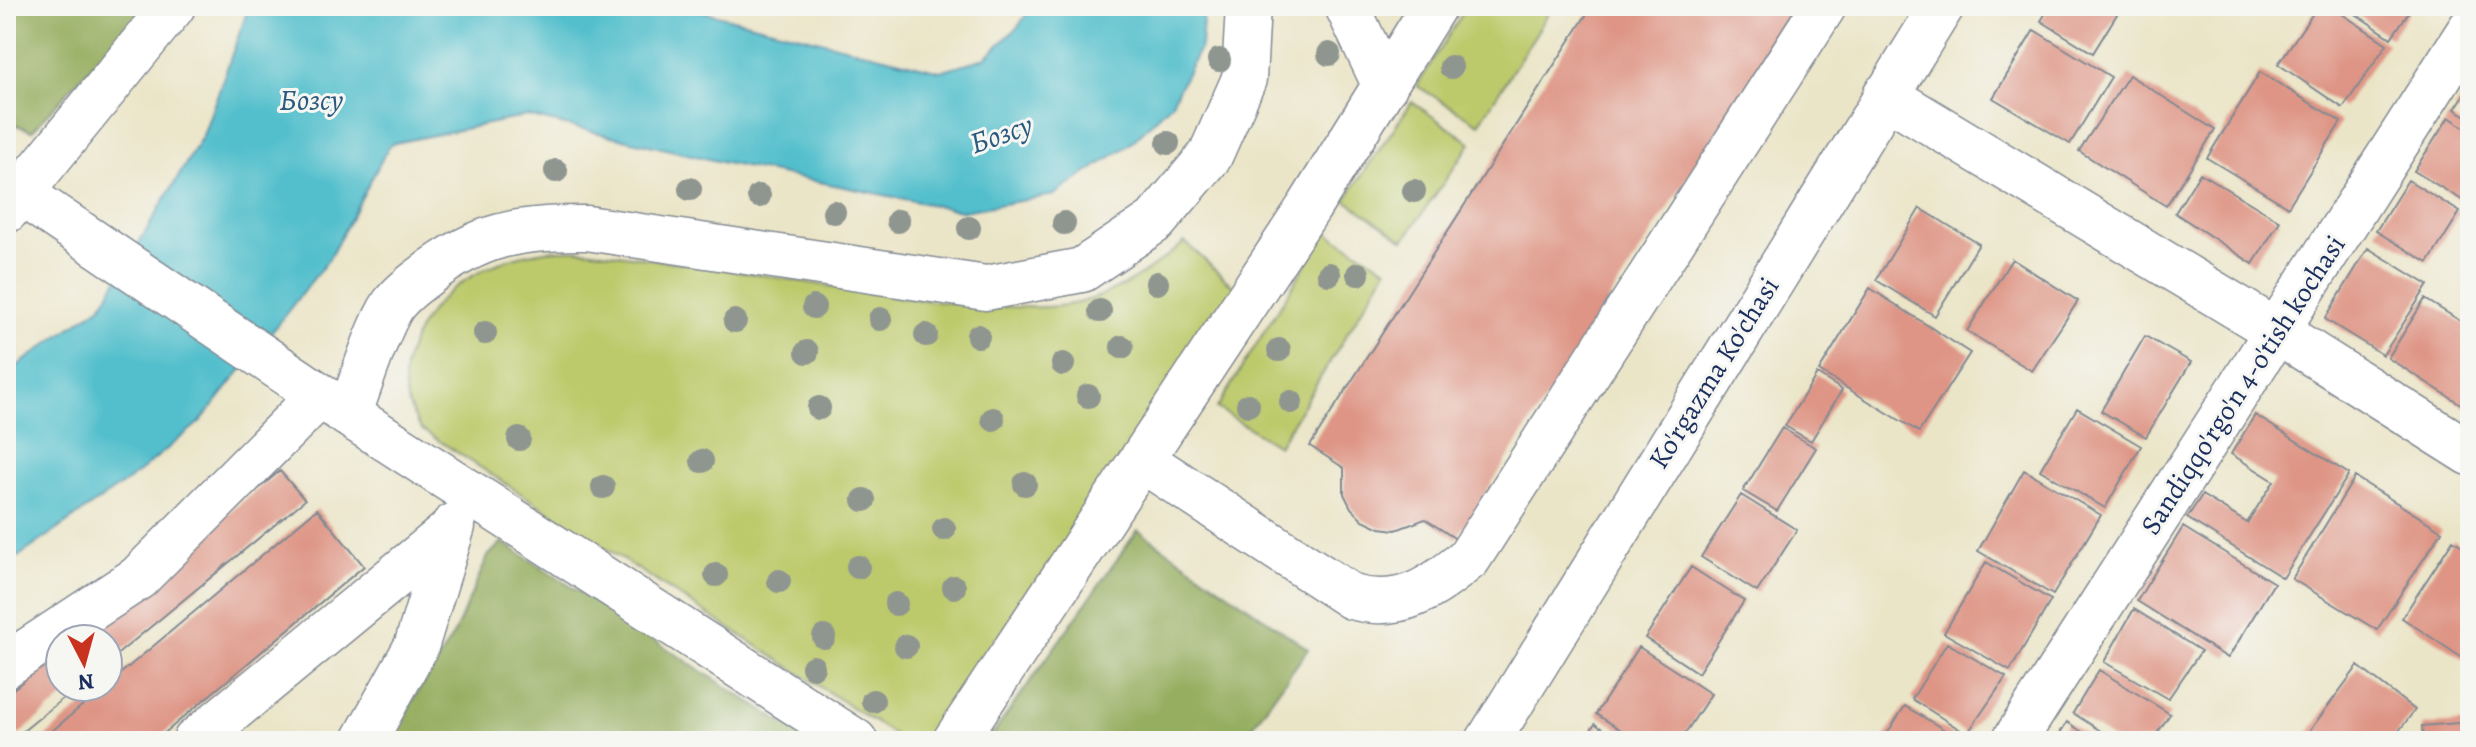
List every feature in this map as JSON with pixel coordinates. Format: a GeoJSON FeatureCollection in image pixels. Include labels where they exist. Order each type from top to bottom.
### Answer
{"type":"FeatureCollection","features":[{"type":"Feature","properties":{"kind":"street"},"geometry":{"type":"LineString","coordinates":[[173,6],[156,22],[14,202],[85,237],[325,399],[855,741]]}},
{"type":"Feature","properties":{"kind":"street"},"geometry":{"type":"LineString","coordinates":[[6,665],[138,578],[325,399],[393,306],[412,286],[470,244],[548,228],[587,228],[986,288],[1082,270],[1155,221],[1210,156],[1244,79],[1248,6]]}},
{"type":"Feature","properties":{"kind":"street"},"geometry":{"type":"LineString","coordinates":[[1347,6],[1385,86]]}},
{"type":"Feature","properties":{"kind":"street"},"geometry":{"type":"LineString","coordinates":[[955,741],[1142,460],[1434,6]]}},
{"type":"Feature","properties":{"kind":"street"},"geometry":{"type":"LineString","coordinates":[[1142,460],[1352,597],[1373,603],[1426,592],[1469,558],[1824,6]]}},
{"type":"Feature","properties":{"kind":"street","name":"Ko'rgazma Ko'chasi"},"geometry":{"type":"LineString","coordinates":[[1488,741],[1942,6]]}},
{"type":"Feature","properties":{"kind":"street","name":"Sandiqqo'rgo'n 4-o'tish kochasi"},"geometry":{"type":"LineString","coordinates":[[2014,741],[2470,29]]}},
{"type":"Feature","properties":{"kind":"street"},"geometry":{"type":"LineString","coordinates":[[1885,95],[2278,332],[2470,453]]}},
{"type":"Feature","properties":{"kind":"street"},"geometry":{"type":"LineString","coordinates":[[364,741],[416,647],[450,531],[473,493]]}},
{"type":"Feature","properties":{"kind":"street"},"geometry":{"type":"LineString","coordinates":[[195,741],[450,531]]}},
{"type":"Feature","properties":{"kind":"green space"},"geometry":{"type":"Polygon","coordinates":[[[6,6],[146,6],[32,131],[6,121],[6,6]]]}},
{"type":"Feature","properties":{"kind":"green space"},"geometry":{"type":"Polygon","coordinates":[[[1467,6],[1553,6],[1479,124],[1417,86],[1467,6]]]}},
{"type":"Feature","properties":{"kind":"green space"},"geometry":{"type":"Polygon","coordinates":[[[1412,102],[1471,143],[1404,240],[1345,200],[1412,102]]]}},
{"type":"Feature","properties":{"kind":"green space"},"geometry":{"type":"Polygon","coordinates":[[[1326,232],[1387,269],[1278,446],[1217,408],[1326,232]]]}},
{"type":"Feature","properties":{"kind":"green space"},"geometry":{"type":"Polygon","coordinates":[[[1185,242],[1237,290],[931,741],[904,741],[421,429],[405,393],[404,371],[411,346],[427,316],[440,301],[470,277],[488,268],[545,251],[590,251],[951,303],[1045,307],[1103,295],[1137,277],[1185,242]]]}},
{"type":"Feature","properties":{"kind":"green space"},"geometry":{"type":"Polygon","coordinates":[[[1138,530],[1308,649],[1242,741],[988,741],[1138,530]]]}},
{"type":"Feature","properties":{"kind":"green space"},"geometry":{"type":"Polygon","coordinates":[[[502,542],[810,741],[388,741],[455,632],[488,556],[502,542]]]}},
{"type":"Feature","properties":{"kind":"water","name":"Бозсу"},"geometry":{"type":"Polygon","coordinates":[[[254,6],[681,6],[940,71],[985,58],[1018,27],[1032,6],[1204,6],[1201,46],[1171,104],[1129,145],[1054,195],[963,211],[725,163],[527,116],[390,144],[329,259],[201,421],[134,476],[6,565],[6,374],[102,305],[203,135],[247,12],[254,6]]]}},
{"type":"Feature","properties":{"kind":"building"},"geometry":{"type":"Polygon","coordinates":[[[1592,6],[1797,6],[1456,539],[1425,519],[1396,530],[1380,528],[1363,520],[1351,508],[1344,494],[1344,468],[1310,446],[1592,6]]]}},
{"type":"Feature","properties":{"kind":"building"},"geometry":{"type":"Polygon","coordinates":[[[2050,6],[2122,6],[2093,53],[2041,21],[2050,6]]]}},
{"type":"Feature","properties":{"kind":"building"},"geometry":{"type":"Polygon","coordinates":[[[2318,6],[2330,6],[2387,44],[2343,108],[2278,64],[2318,6]]]}},
{"type":"Feature","properties":{"kind":"building"},"geometry":{"type":"Polygon","coordinates":[[[2344,6],[2413,6],[2391,38],[2344,6]]]}},
{"type":"Feature","properties":{"kind":"building"},"geometry":{"type":"Polygon","coordinates":[[[2034,30],[2111,77],[2070,144],[1993,98],[2034,30]]]}},
{"type":"Feature","properties":{"kind":"building"},"geometry":{"type":"Polygon","coordinates":[[[2260,72],[2341,122],[2288,207],[2207,158],[2260,72]]]}},
{"type":"Feature","properties":{"kind":"building"},"geometry":{"type":"Polygon","coordinates":[[[2129,75],[2215,130],[2166,206],[2079,151],[2129,75]]]}},
{"type":"Feature","properties":{"kind":"building"},"geometry":{"type":"Polygon","coordinates":[[[2470,86],[2470,118],[2455,109],[2470,86]]]}},
{"type":"Feature","properties":{"kind":"building"},"geometry":{"type":"Polygon","coordinates":[[[2449,117],[2470,131],[2467,203],[2414,171],[2449,117]]]}},
{"type":"Feature","properties":{"kind":"building"},"geometry":{"type":"Polygon","coordinates":[[[2200,173],[2280,221],[2253,264],[2175,213],[2200,173]]]}},
{"type":"Feature","properties":{"kind":"building"},"geometry":{"type":"Polygon","coordinates":[[[2408,180],[2460,212],[2428,263],[2376,231],[2408,180]]]}},
{"type":"Feature","properties":{"kind":"building"},"geometry":{"type":"Polygon","coordinates":[[[1920,208],[1979,244],[1935,316],[1876,280],[1920,208]]]}},
{"type":"Feature","properties":{"kind":"building"},"geometry":{"type":"Polygon","coordinates":[[[2368,248],[2428,285],[2383,355],[2325,319],[2368,248]]]}},
{"type":"Feature","properties":{"kind":"building"},"geometry":{"type":"Polygon","coordinates":[[[2012,259],[2078,301],[2032,371],[1967,331],[2012,259]]]}},
{"type":"Feature","properties":{"kind":"building"},"geometry":{"type":"Polygon","coordinates":[[[1870,288],[1970,353],[1919,432],[1819,371],[1870,288]]]}},
{"type":"Feature","properties":{"kind":"building"},"geometry":{"type":"Polygon","coordinates":[[[2425,299],[2470,327],[2470,410],[2388,358],[2425,299]]]}},
{"type":"Feature","properties":{"kind":"building"},"geometry":{"type":"Polygon","coordinates":[[[2145,336],[2191,362],[2146,437],[2101,411],[2145,336]]]}},
{"type":"Feature","properties":{"kind":"building"},"geometry":{"type":"Polygon","coordinates":[[[1817,374],[1842,390],[1811,441],[1785,426],[1817,374]]]}},
{"type":"Feature","properties":{"kind":"building"},"geometry":{"type":"Polygon","coordinates":[[[2077,408],[2141,446],[2105,508],[2040,470],[2077,408]]]}},
{"type":"Feature","properties":{"kind":"building"},"geometry":{"type":"Polygon","coordinates":[[[2255,415],[2349,474],[2283,578],[2187,518],[2202,495],[2247,523],[2274,481],[2231,454],[2255,415]]]}},
{"type":"Feature","properties":{"kind":"building"},"geometry":{"type":"Polygon","coordinates":[[[1782,428],[1816,448],[1777,511],[1743,491],[1782,428]]]}},
{"type":"Feature","properties":{"kind":"building"},"geometry":{"type":"Polygon","coordinates":[[[2024,470],[2101,515],[2053,595],[1978,551],[2024,470]]]}},
{"type":"Feature","properties":{"kind":"building"},"geometry":{"type":"Polygon","coordinates":[[[280,471],[305,500],[124,649],[124,623],[95,623],[280,471]]]}},
{"type":"Feature","properties":{"kind":"building"},"geometry":{"type":"Polygon","coordinates":[[[2355,477],[2442,531],[2377,630],[2292,579],[2355,477]]]}},
{"type":"Feature","properties":{"kind":"building"},"geometry":{"type":"Polygon","coordinates":[[[1741,495],[1797,530],[1757,592],[1701,557],[1741,495]]]}},
{"type":"Feature","properties":{"kind":"building"},"geometry":{"type":"Polygon","coordinates":[[[317,509],[364,566],[155,741],[40,741],[85,703],[124,703],[124,671],[317,509]]]}},
{"type":"Feature","properties":{"kind":"building"},"geometry":{"type":"Polygon","coordinates":[[[2183,527],[2274,583],[2228,658],[2137,601],[2183,527]]]}},
{"type":"Feature","properties":{"kind":"building"},"geometry":{"type":"Polygon","coordinates":[[[2453,540],[2470,551],[2470,663],[2402,618],[2453,540]]]}},
{"type":"Feature","properties":{"kind":"building"},"geometry":{"type":"Polygon","coordinates":[[[1986,562],[2051,600],[2010,671],[1944,633],[1986,562]]]}},
{"type":"Feature","properties":{"kind":"building"},"geometry":{"type":"Polygon","coordinates":[[[1691,567],[1744,601],[1698,673],[1645,638],[1691,567]]]}},
{"type":"Feature","properties":{"kind":"building"},"geometry":{"type":"Polygon","coordinates":[[[2134,609],[2201,651],[2168,699],[2104,662],[2134,609]]]}},
{"type":"Feature","properties":{"kind":"building"},"geometry":{"type":"Polygon","coordinates":[[[1947,643],[2006,677],[1967,734],[1912,699],[1947,643]]]}},
{"type":"Feature","properties":{"kind":"building"},"geometry":{"type":"Polygon","coordinates":[[[1639,647],[1711,694],[1680,741],[1638,741],[1596,714],[1639,647]]]}},
{"type":"Feature","properties":{"kind":"building"},"geometry":{"type":"Polygon","coordinates":[[[44,664],[44,703],[57,703],[11,741],[6,741],[6,695],[44,664]]]}},
{"type":"Feature","properties":{"kind":"building"},"geometry":{"type":"Polygon","coordinates":[[[2358,666],[2415,710],[2391,741],[2318,741],[2308,733],[2358,666]]]}},
{"type":"Feature","properties":{"kind":"building"},"geometry":{"type":"Polygon","coordinates":[[[2099,670],[2170,714],[2152,741],[2116,741],[2073,713],[2099,670]]]}},
{"type":"Feature","properties":{"kind":"building"},"geometry":{"type":"Polygon","coordinates":[[[1905,706],[1963,741],[1882,741],[1905,706]]]}},
{"type":"Feature","properties":{"kind":"building"},"geometry":{"type":"Polygon","coordinates":[[[2067,722],[2096,741],[2055,741],[2067,722]]]}},
{"type":"Feature","properties":{"kind":"building"},"geometry":{"type":"Polygon","coordinates":[[[2470,722],[2470,741],[2423,741],[2422,726],[2470,722]]]}},
{"type":"Feature","properties":{"kind":"building"},"geometry":{"type":"Polygon","coordinates":[[[1595,724],[1621,741],[1583,741],[1595,724]]]}}]}
